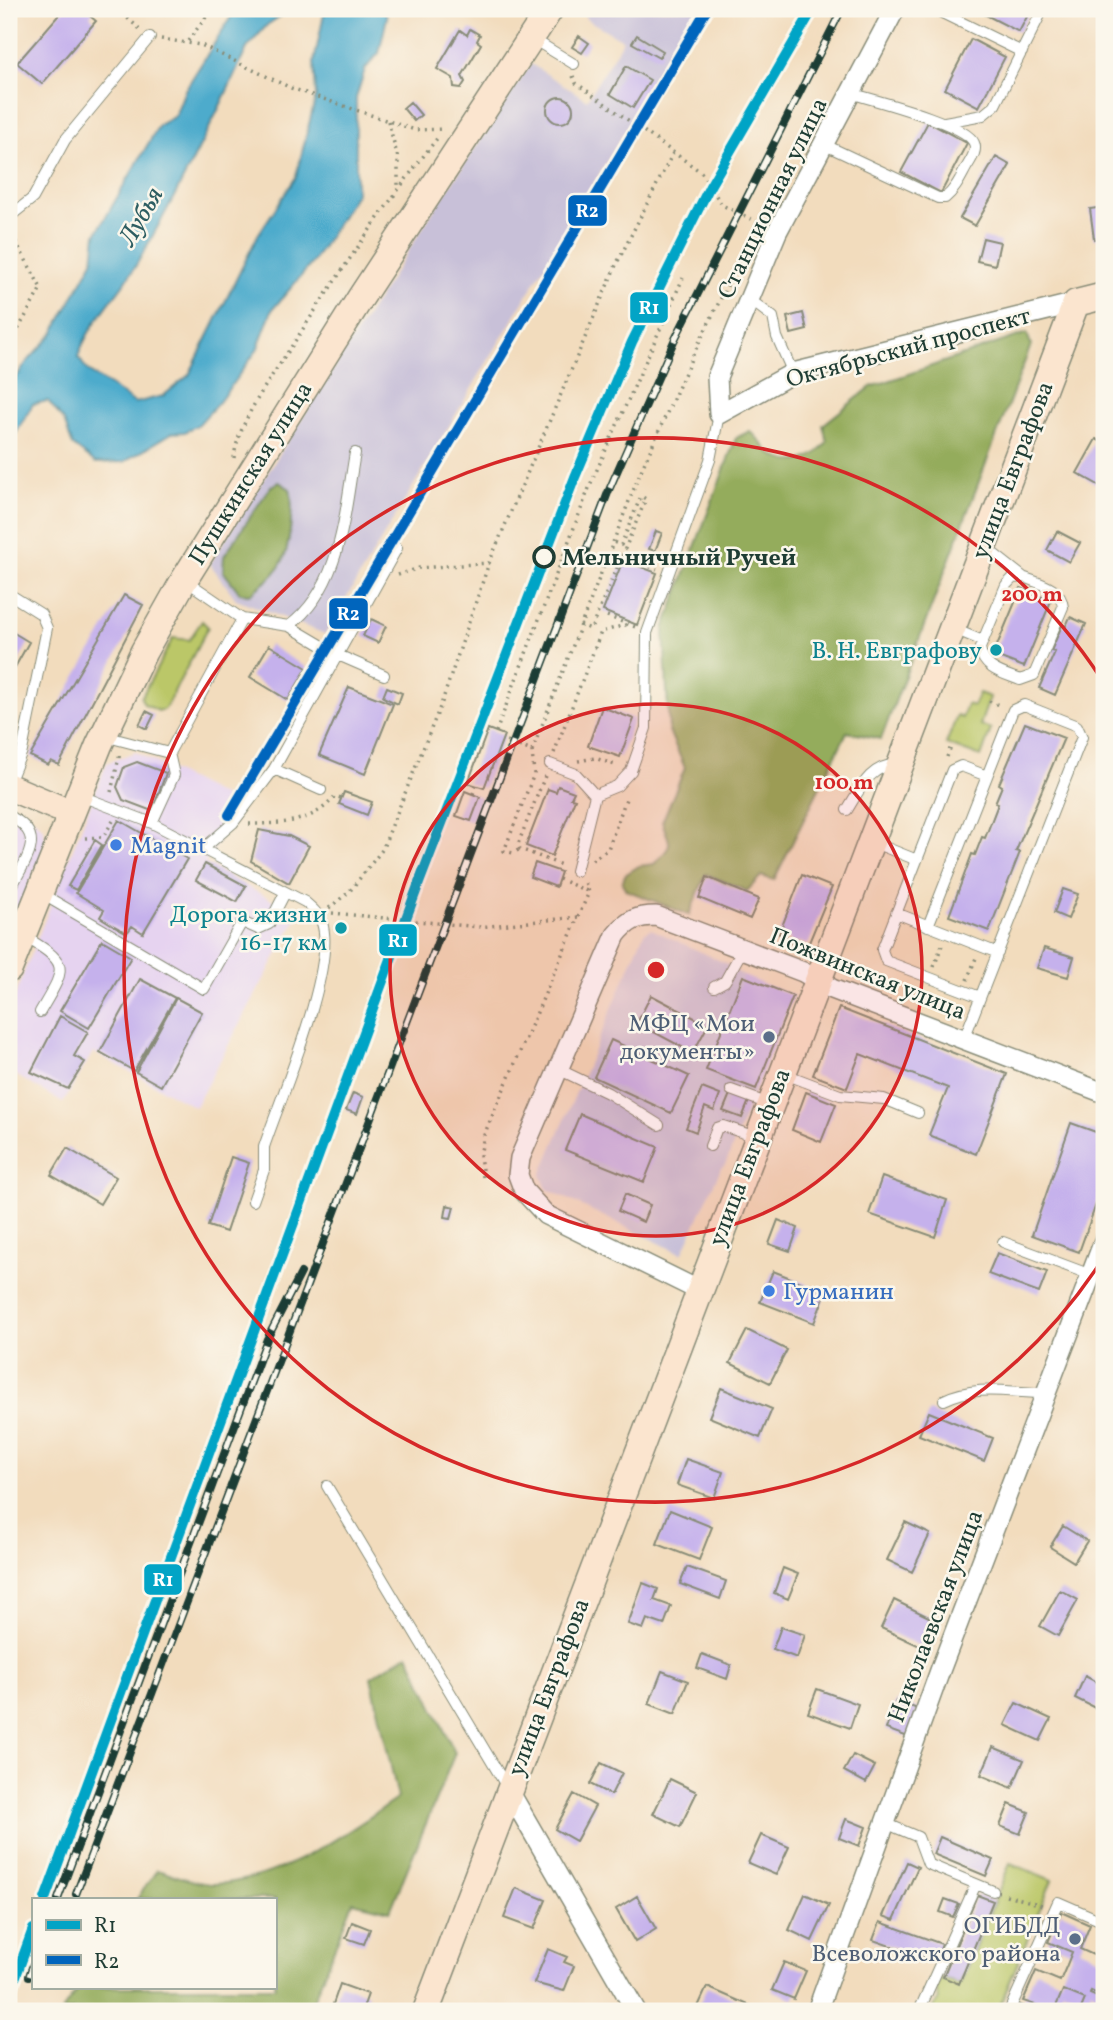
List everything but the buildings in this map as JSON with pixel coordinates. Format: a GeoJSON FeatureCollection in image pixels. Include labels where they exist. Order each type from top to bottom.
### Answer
{"type":"FeatureCollection","features":[{"type":"Feature","properties":{"kind":"street","name":"Пушкинская улица"},"geometry":{"type":"LineString","coordinates":[[9,969],[19,923],[39,892],[43,847],[74,804],[144,651],[184,580],[240,487],[550,9]]}},
{"type":"Feature","properties":{"kind":"street","name":"Станционная улица"},"geometry":{"type":"LineString","coordinates":[[719,414],[717,377],[777,232],[895,9]]}},
{"type":"Feature","properties":{"kind":"street","name":"Октябрьский проспект"},"geometry":{"type":"LineString","coordinates":[[719,414],[793,373],[1104,296]]}},
{"type":"Feature","properties":{"kind":"street","name":"улица Евграфова"},"geometry":{"type":"LineString","coordinates":[[426,2011],[698,1290],[1076,303]]}},
{"type":"Feature","properties":{"kind":"street"},"geometry":{"type":"LineString","coordinates":[[9,785],[74,804]]}},
{"type":"Feature","properties":{"kind":"street","name":"Пожвинская улица"},"geometry":{"type":"LineString","coordinates":[[558,1069],[616,935],[626,923],[640,916],[656,916],[1104,1093]]}},
{"type":"Feature","properties":{"kind":"street"},"geometry":{"type":"LineString","coordinates":[[558,1069],[520,1158],[519,1175],[524,1191],[546,1215],[698,1290]]}},
{"type":"Feature","properties":{"kind":"street","name":"Николаевская улица"},"geometry":{"type":"LineString","coordinates":[[817,2011],[1104,1241]]}},
{"type":"Feature","properties":{"kind":"street"},"geometry":{"type":"LineString","coordinates":[[509,1791],[636,2011]]}},
{"type":"Feature","properties":{"kind":"lane"},"geometry":{"type":"LineString","coordinates":[[934,9],[1022,52]]}},
{"type":"Feature","properties":{"kind":"lane"},"geometry":{"type":"LineString","coordinates":[[944,122],[983,115],[995,105],[1043,9]]}},
{"type":"Feature","properties":{"kind":"lane"},"geometry":{"type":"LineString","coordinates":[[9,217],[33,198],[65,140],[150,37]]}},
{"type":"Feature","properties":{"kind":"lane"},"geometry":{"type":"LineString","coordinates":[[531,39],[574,64]]}},
{"type":"Feature","properties":{"kind":"lane"},"geometry":{"type":"LineString","coordinates":[[823,144],[938,198],[945,198],[952,193],[975,152],[974,143],[968,136],[944,122],[850,93]]}},
{"type":"Feature","properties":{"kind":"lane"},"geometry":{"type":"LineString","coordinates":[[749,299],[773,317],[777,337],[793,373]]}},
{"type":"Feature","properties":{"kind":"lane"},"geometry":{"type":"LineString","coordinates":[[595,795],[617,786],[631,771],[646,728],[648,632],[710,460],[719,414]]}},
{"type":"Feature","properties":{"kind":"lane"},"geometry":{"type":"LineString","coordinates":[[289,626],[306,614],[319,597],[330,572],[340,537],[355,453]]}},
{"type":"Feature","properties":{"kind":"lane"},"geometry":{"type":"LineString","coordinates":[[983,546],[1023,577],[1056,591],[1062,598],[1063,607],[1034,675],[1020,680],[989,667],[981,659],[983,641],[1006,585],[1013,578],[1023,577]]}},
{"type":"Feature","properties":{"kind":"lane"},"geometry":{"type":"LineString","coordinates":[[203,849],[233,824],[274,769],[397,548]]}},
{"type":"Feature","properties":{"kind":"lane"},"geometry":{"type":"LineString","coordinates":[[184,580],[242,619],[289,626],[338,655],[384,675]]}},
{"type":"Feature","properties":{"kind":"lane"},"geometry":{"type":"LineString","coordinates":[[9,785],[22,751],[47,628],[41,614],[14,597]]}},
{"type":"Feature","properties":{"kind":"lane"},"geometry":{"type":"LineString","coordinates":[[152,823],[174,775],[169,753],[242,619]]}},
{"type":"Feature","properties":{"kind":"lane"},"geometry":{"type":"LineString","coordinates":[[951,628],[983,641]]}},
{"type":"Feature","properties":{"kind":"lane"},"geometry":{"type":"LineString","coordinates":[[928,926],[1013,710],[1018,706],[1035,709],[1077,726],[1082,731],[1082,737],[964,1039]]}},
{"type":"Feature","properties":{"kind":"lane"},"geometry":{"type":"LineString","coordinates":[[103,736],[169,753]]}},
{"type":"Feature","properties":{"kind":"lane"},"geometry":{"type":"LineString","coordinates":[[551,759],[576,774],[595,795]]}},
{"type":"Feature","properties":{"kind":"lane"},"geometry":{"type":"LineString","coordinates":[[846,810],[873,773],[887,764],[899,765]]}},
{"type":"Feature","properties":{"kind":"lane"},"geometry":{"type":"LineString","coordinates":[[980,997],[886,961],[882,950],[952,770],[961,766],[987,776]]}},
{"type":"Feature","properties":{"kind":"lane"},"geometry":{"type":"LineString","coordinates":[[274,769],[321,790]]}},
{"type":"Feature","properties":{"kind":"lane"},"geometry":{"type":"LineString","coordinates":[[576,871],[595,795]]}},
{"type":"Feature","properties":{"kind":"lane"},"geometry":{"type":"LineString","coordinates":[[74,804],[119,810],[152,823],[285,893],[316,912],[323,924],[325,952],[316,995],[264,1147],[264,1170],[253,1201]]}},
{"type":"Feature","properties":{"kind":"lane"},"geometry":{"type":"LineString","coordinates":[[9,816],[25,824],[43,847],[9,892]]}},
{"type":"Feature","properties":{"kind":"lane"},"geometry":{"type":"LineString","coordinates":[[870,842],[917,860]]}},
{"type":"Feature","properties":{"kind":"lane"},"geometry":{"type":"LineString","coordinates":[[39,892],[204,989],[242,922],[258,929],[269,924],[285,893]]}},
{"type":"Feature","properties":{"kind":"lane"},"geometry":{"type":"LineString","coordinates":[[896,913],[998,953]]}},
{"type":"Feature","properties":{"kind":"lane"},"geometry":{"type":"LineString","coordinates":[[19,923],[54,954],[60,965],[60,978],[40,1012]]}},
{"type":"Feature","properties":{"kind":"lane"},"geometry":{"type":"LineString","coordinates":[[714,986],[725,981],[743,949]]}},
{"type":"Feature","properties":{"kind":"lane"},"geometry":{"type":"LineString","coordinates":[[558,1069],[608,1093],[659,1125]]}},
{"type":"Feature","properties":{"kind":"lane"},"geometry":{"type":"LineString","coordinates":[[782,1072],[840,1095],[884,1099],[918,1113]]}},
{"type":"Feature","properties":{"kind":"lane"},"geometry":{"type":"LineString","coordinates":[[730,1090],[769,1104]]}},
{"type":"Feature","properties":{"kind":"lane"},"geometry":{"type":"LineString","coordinates":[[710,1146],[718,1128],[723,1126],[757,1137]]}},
{"type":"Feature","properties":{"kind":"lane"},"geometry":{"type":"LineString","coordinates":[[1003,1242],[1091,1275]]}},
{"type":"Feature","properties":{"kind":"lane"},"geometry":{"type":"LineString","coordinates":[[944,1401],[961,1392],[980,1388],[1046,1393]]}},
{"type":"Feature","properties":{"kind":"lane"},"geometry":{"type":"LineString","coordinates":[[327,1486],[509,1791]]}},
{"type":"Feature","properties":{"kind":"lane"},"geometry":{"type":"LineString","coordinates":[[885,1823],[918,1837],[928,1864],[993,1891]]}},
{"type":"Feature","properties":{"kind":"lane"},"geometry":{"type":"LineString","coordinates":[[919,2011],[976,1884]]}},
{"type":"Feature","properties":{"kind":"lane"},"geometry":{"type":"LineString","coordinates":[[1022,2011],[1011,2007],[1058,1902],[1104,1922]]}},
{"type":"Feature","properties":{"kind":"path"},"geometry":{"type":"LineString","coordinates":[[188,41],[212,9]]}},
{"type":"Feature","properties":{"kind":"path"},"geometry":{"type":"LineString","coordinates":[[201,45],[242,66],[312,95],[415,130],[444,129]]}},
{"type":"Feature","properties":{"kind":"path"},"geometry":{"type":"LineString","coordinates":[[574,64],[572,73],[576,83],[674,150],[701,172],[722,205],[777,232]]}},
{"type":"Feature","properties":{"kind":"path"},"geometry":{"type":"LineString","coordinates":[[240,487],[232,472],[236,439],[355,249],[398,188],[453,119]]}},
{"type":"Feature","properties":{"kind":"path"},"geometry":{"type":"LineString","coordinates":[[388,121],[398,158],[398,188]]}},
{"type":"Feature","properties":{"kind":"path"},"geometry":{"type":"LineString","coordinates":[[316,912],[332,907],[349,892],[382,849],[442,702],[489,563],[616,265],[674,150]]}},
{"type":"Feature","properties":{"kind":"path"},"geometry":{"type":"LineString","coordinates":[[9,229],[41,288],[9,346]]}},
{"type":"Feature","properties":{"kind":"path"},"geometry":{"type":"LineString","coordinates":[[520,849],[513,853],[504,851],[534,774],[532,751],[613,542],[692,357],[754,231]]}},
{"type":"Feature","properties":{"kind":"path"},"geometry":{"type":"LineString","coordinates":[[496,732],[591,483],[684,278]]}},
{"type":"Feature","properties":{"kind":"path"},"geometry":{"type":"LineString","coordinates":[[580,625],[590,629],[609,588],[620,554],[624,555],[646,499],[641,496],[621,545],[613,542]]}},
{"type":"Feature","properties":{"kind":"path"},"geometry":{"type":"LineString","coordinates":[[630,559],[669,574]]}},
{"type":"Feature","properties":{"kind":"path"},"geometry":{"type":"LineString","coordinates":[[380,578],[419,568],[489,563]]}},
{"type":"Feature","properties":{"kind":"path"},"geometry":{"type":"LineString","coordinates":[[607,616],[648,632]]}},
{"type":"Feature","properties":{"kind":"path"},"geometry":{"type":"LineString","coordinates":[[506,741],[532,751]]}},
{"type":"Feature","properties":{"kind":"path"},"geometry":{"type":"LineString","coordinates":[[551,759],[563,758]]}},
{"type":"Feature","properties":{"kind":"path"},"geometry":{"type":"LineString","coordinates":[[573,762],[595,758],[631,771],[629,791],[608,849],[576,871]]}},
{"type":"Feature","properties":{"kind":"path"},"geometry":{"type":"LineString","coordinates":[[473,794],[476,785]]}},
{"type":"Feature","properties":{"kind":"path"},"geometry":{"type":"LineString","coordinates":[[233,824],[288,823],[324,809],[335,796],[341,799]]}},
{"type":"Feature","properties":{"kind":"path"},"geometry":{"type":"LineString","coordinates":[[79,841],[105,838],[119,810]]}},
{"type":"Feature","properties":{"kind":"path"},"geometry":{"type":"LineString","coordinates":[[483,1177],[480,1156],[484,1135],[589,892]]}},
{"type":"Feature","properties":{"kind":"path"},"geometry":{"type":"LineString","coordinates":[[316,912],[479,926],[578,917]]}},
{"type":"Feature","properties":{"kind":"path"},"geometry":{"type":"LineString","coordinates":[[929,977],[947,933]]}},
{"type":"Feature","properties":{"kind":"path"},"geometry":{"type":"LineString","coordinates":[[963,990],[980,946]]}},
{"type":"Feature","properties":{"kind":"path"},"geometry":{"type":"LineString","coordinates":[[993,1891],[1054,1909]]}},
{"type":"Feature","properties":{"kind":"shaded area"},"geometry":{"type":"Polygon","coordinates":[[[583,9],[698,9],[325,634],[236,599],[210,564],[431,215],[531,64],[587,100],[623,40],[586,19],[583,9]]]}},
{"type":"Feature","properties":{"kind":"shaded area"},"geometry":{"type":"Polygon","coordinates":[[[135,752],[240,805],[205,864],[299,914],[195,1107],[93,1052],[63,1103],[9,1071],[9,1010],[107,763],[135,752]]]}},
{"type":"Feature","properties":{"kind":"shaded area"},"geometry":{"type":"Polygon","coordinates":[[[9,808],[36,821],[43,828],[46,842],[13,926],[9,924],[9,808]]]}},
{"type":"Feature","properties":{"kind":"shaded area"},"geometry":{"type":"Polygon","coordinates":[[[651,929],[725,963],[743,976],[793,996],[725,1165],[721,1168],[682,1254],[547,1189],[541,1175],[644,933],[651,929]]]}},
{"type":"Feature","properties":{"kind":"green space"},"geometry":{"type":"Polygon","coordinates":[[[1027,333],[1031,345],[881,739],[847,732],[774,880],[761,876],[747,891],[706,874],[689,915],[626,890],[622,883],[625,875],[639,866],[654,864],[669,845],[662,822],[685,768],[669,731],[664,629],[736,438],[750,431],[773,455],[789,461],[803,460],[816,453],[827,442],[823,425],[871,387],[1027,333]]]}},
{"type":"Feature","properties":{"kind":"green space"},"geometry":{"type":"Polygon","coordinates":[[[279,482],[290,489],[292,505],[285,555],[276,572],[264,583],[250,594],[240,593],[223,571],[224,556],[271,486],[279,482]]]}},
{"type":"Feature","properties":{"kind":"green space"},"geometry":{"type":"Polygon","coordinates":[[[202,621],[208,627],[165,709],[158,711],[144,704],[141,698],[173,638],[189,640],[202,621]]]}},
{"type":"Feature","properties":{"kind":"green space"},"geometry":{"type":"Polygon","coordinates":[[[979,693],[990,697],[980,725],[991,729],[981,757],[946,744],[957,716],[962,718],[967,704],[973,706],[979,693]]]}},
{"type":"Feature","properties":{"kind":"green space"},"geometry":{"type":"Polygon","coordinates":[[[408,1654],[455,1753],[390,1911],[353,1902],[309,2011],[62,2011],[78,1988],[276,1988],[276,1898],[138,1898],[157,1870],[207,1884],[240,1881],[265,1874],[312,1853],[398,1798],[371,1677],[408,1654]]]}},
{"type":"Feature","properties":{"kind":"green space"},"geometry":{"type":"Polygon","coordinates":[[[1010,1863],[1052,1880],[998,2010],[1000,2011],[932,2011],[939,1999],[936,1989],[941,1978],[960,1984],[1010,1863]]]}},
{"type":"Feature","properties":{"kind":"water","name":"Лубья"},"geometry":{"type":"Polygon","coordinates":[[[236,9],[282,9],[282,15],[267,25],[247,48],[165,213],[135,267],[89,333],[78,357],[88,371],[135,403],[163,396],[189,375],[258,235],[296,177],[316,96],[314,62],[325,9],[385,9],[387,17],[379,53],[365,69],[356,98],[356,194],[313,262],[272,310],[257,350],[219,402],[199,424],[185,432],[172,433],[124,462],[96,463],[73,446],[64,421],[48,401],[33,404],[9,445],[9,389],[26,363],[53,334],[93,261],[96,234],[159,125],[175,116],[185,90],[236,9]]]}},
{"type":"Feature","properties":{"kind":"railway"},"geometry":{"type":"LineString","coordinates":[[229,815],[707,9]]}},
{"type":"Feature","properties":{"kind":"railway"},"geometry":{"type":"LineString","coordinates":[[76,1894],[609,490],[674,341],[842,9]]}},
{"type":"Feature","properties":{"kind":"railway"},"geometry":{"type":"LineString","coordinates":[[58,1898],[267,1339],[301,1273]]}},
{"type":"Feature","properties":{"kind":"railway"},"geometry":{"type":"LineString","coordinates":[[29,1976],[32,1967]]}},
{"type":"Feature","properties":{"kind":"transit line","name":"R2"},"geometry":{"type":"LineString","coordinates":[[229,815],[707,9]]}},
{"type":"Feature","properties":{"kind":"transit line","name":"R1"},"geometry":{"type":"LineString","coordinates":[[45,1898],[419,883],[575,477],[632,342],[710,186],[813,9]]}},
{"type":"Feature","properties":{"kind":"transit line","name":"R1"},"geometry":{"type":"LineString","coordinates":[[9,1995],[32,1932]]}},
{"type":"Feature","properties":{"kind":"place","name":"Мельничный Ручей"},"geometry":{"type":"Point","coordinates":[544,557]}},
{"type":"Feature","properties":{"kind":"place","name":"В. Н. Евграфову"},"geometry":{"type":"Point","coordinates":[996,650]}},
{"type":"Feature","properties":{"kind":"place","name":"Magnit"},"geometry":{"type":"Point","coordinates":[116,845]}},
{"type":"Feature","properties":{"kind":"place","name":"Дорога жизни 16-17 км"},"geometry":{"type":"Point","coordinates":[341,928]}},
{"type":"Feature","properties":{"kind":"place","name":"МФЦ «Мои документы»"},"geometry":{"type":"Point","coordinates":[769,1037]}},
{"type":"Feature","properties":{"kind":"place","name":"Гурманин"},"geometry":{"type":"Point","coordinates":[769,1291]}},
{"type":"Feature","properties":{"kind":"place","name":"ОГИБДД Всеволожского района"},"geometry":{"type":"Point","coordinates":[1075,1939]}}]}
